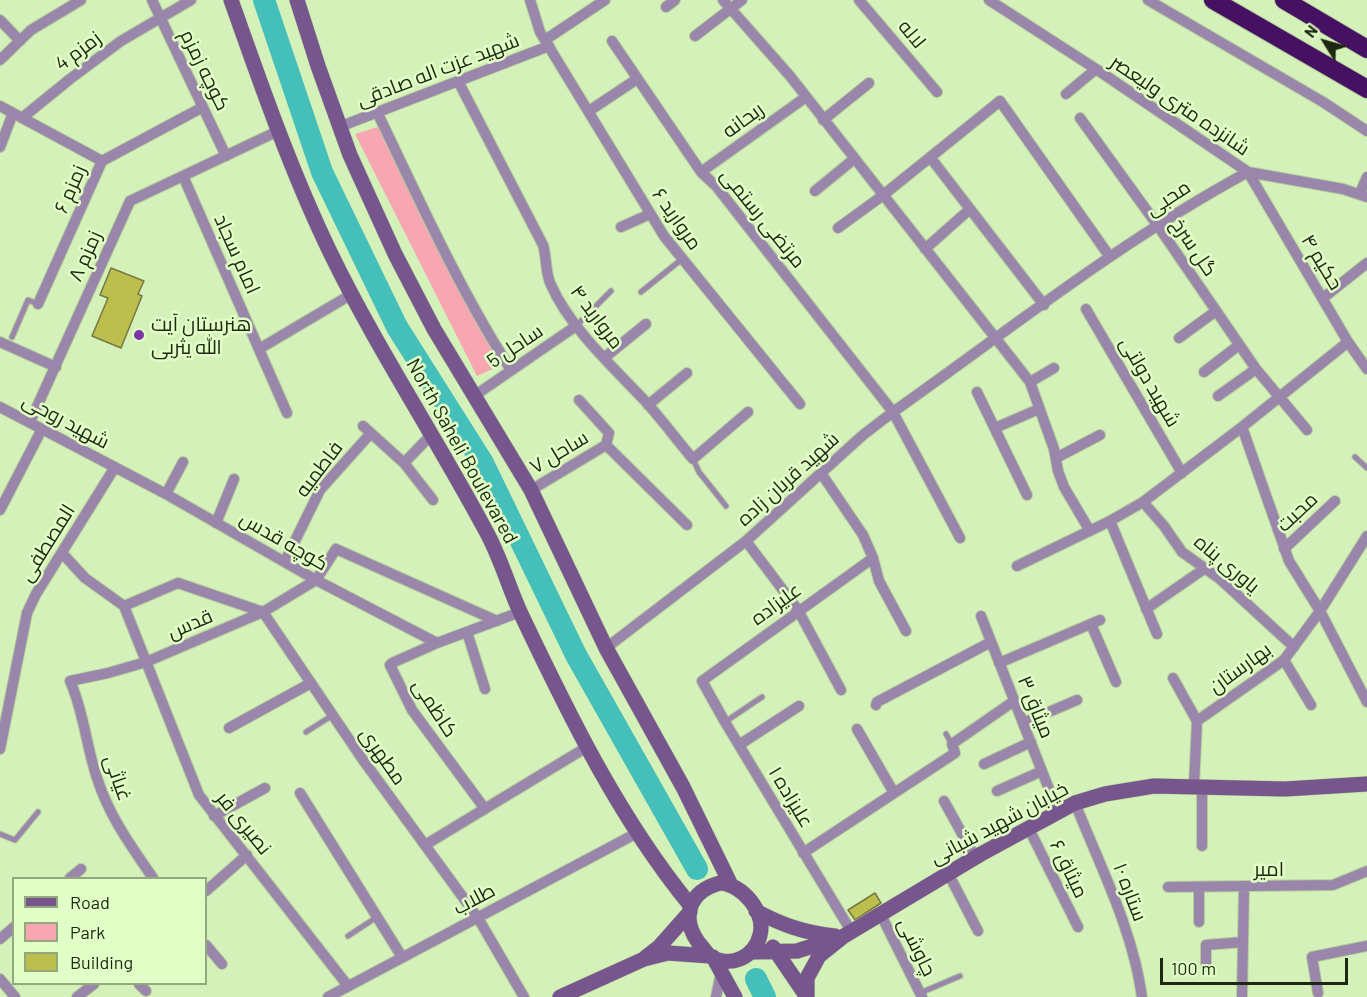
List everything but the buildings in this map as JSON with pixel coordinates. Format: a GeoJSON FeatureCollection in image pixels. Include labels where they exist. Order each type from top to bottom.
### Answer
{"type":"FeatureCollection","features":[{"type":"Feature","properties":{"kind":"highway"},"geometry":{"type":"LineString","coordinates":[[1213,0],[1367,88]]}},
{"type":"Feature","properties":{"kind":"highway"},"geometry":{"type":"LineString","coordinates":[[1284,0],[1367,49]]}},
{"type":"Feature","properties":{"kind":"main road","name":"North Saheli Boulevared"},"geometry":{"type":"LineString","coordinates":[[231,0],[278,131],[330,251],[489,536],[520,612],[587,747],[637,833],[690,909]]}},
{"type":"Feature","properties":{"kind":"main road","name":"North Saheli Boulevared"},"geometry":{"type":"LineString","coordinates":[[297,0],[350,156],[415,292],[434,329],[531,490],[606,648],[683,787],[730,884]]}},
{"type":"Feature","properties":{"kind":"main road","name":"خیابان شهید شبانی"},"geometry":{"type":"LineString","coordinates":[[807,997],[807,978],[819,956],[847,934],[975,857],[1076,803],[1132,788],[1165,785],[1285,789],[1367,784]]}},
{"type":"Feature","properties":{"kind":"main road"},"geometry":{"type":"LineString","coordinates":[[560,997],[580,993],[644,959],[658,947],[690,909],[697,895],[711,885],[720,883],[730,884],[742,891],[756,911],[762,932],[807,997]]}},
{"type":"Feature","properties":{"kind":"main road"},"geometry":{"type":"LineString","coordinates":[[690,909],[690,923],[694,936],[712,956],[735,997]]}},
{"type":"Feature","properties":{"kind":"main road"},"geometry":{"type":"LineString","coordinates":[[756,911],[780,924],[812,934],[847,934]]}},
{"type":"Feature","properties":{"kind":"main road"},"geometry":{"type":"LineString","coordinates":[[644,959],[668,953],[712,956],[726,962],[741,960],[753,952],[762,932]]}},
{"type":"Feature","properties":{"kind":"main road","name":"خیابان شهید شبانی"},"geometry":{"type":"LineString","coordinates":[[753,952],[797,951],[847,934]]}},
{"type":"Feature","properties":{"kind":"street"},"geometry":{"type":"LineString","coordinates":[[0,60],[31,30],[81,0]]}},
{"type":"Feature","properties":{"kind":"street","name":"کوچه زمزم"},"geometry":{"type":"LineString","coordinates":[[152,0],[226,156]]}},
{"type":"Feature","properties":{"kind":"street","name":"زمزم 4"},"geometry":{"type":"LineString","coordinates":[[17,116],[112,48],[191,0]]}},
{"type":"Feature","properties":{"kind":"street","name":"مروارید ۶"},"geometry":{"type":"LineString","coordinates":[[530,0],[540,32],[650,214],[682,259],[800,404]]}},
{"type":"Feature","properties":{"kind":"street","name":"شهید عزت اله صادقی"},"geometry":{"type":"LineString","coordinates":[[339,127],[458,81],[547,43],[605,0]]}},
{"type":"Feature","properties":{"kind":"street"},"geometry":{"type":"LineString","coordinates":[[666,7],[675,0]]}},
{"type":"Feature","properties":{"kind":"street"},"geometry":{"type":"LineString","coordinates":[[723,0],[771,52],[1030,382],[1064,487],[1090,531]]}},
{"type":"Feature","properties":{"kind":"street"},"geometry":{"type":"LineString","coordinates":[[695,36],[742,0]]}},
{"type":"Feature","properties":{"kind":"street","name":"لاله"},"geometry":{"type":"LineString","coordinates":[[860,0],[937,92]]}},
{"type":"Feature","properties":{"kind":"street","name":"شانزده متری ولیعصر"},"geometry":{"type":"LineString","coordinates":[[989,0],[1248,172],[1363,195]]}},
{"type":"Feature","properties":{"kind":"street"},"geometry":{"type":"LineString","coordinates":[[1148,0],[1323,102],[1367,131]]}},
{"type":"Feature","properties":{"kind":"street"},"geometry":{"type":"LineString","coordinates":[[0,20],[20,41]]}},
{"type":"Feature","properties":{"kind":"street","name":"مرتضی رستمی"},"geometry":{"type":"LineString","coordinates":[[612,41],[701,172],[716,186],[892,412],[960,538]]}},
{"type":"Feature","properties":{"kind":"street"},"geometry":{"type":"LineString","coordinates":[[1066,94],[1096,69]]}},
{"type":"Feature","properties":{"kind":"street"},"geometry":{"type":"LineString","coordinates":[[589,111],[637,78]]}},
{"type":"Feature","properties":{"kind":"street","name":"مروارید ۴"},"geometry":{"type":"LineString","coordinates":[[458,81],[543,245],[547,256],[550,284],[576,326],[648,405],[693,459]]}},
{"type":"Feature","properties":{"kind":"street"},"geometry":{"type":"LineString","coordinates":[[823,120],[869,83]]}},
{"type":"Feature","properties":{"kind":"street","name":"ریحانه"},"geometry":{"type":"LineString","coordinates":[[701,172],[806,97]]}},
{"type":"Feature","properties":{"kind":"street"},"geometry":{"type":"LineString","coordinates":[[838,228],[882,196],[1000,101],[1110,257]]}},
{"type":"Feature","properties":{"kind":"street"},"geometry":{"type":"LineString","coordinates":[[0,106],[102,161]]}},
{"type":"Feature","properties":{"kind":"street","name":"زمزم ۶"},"geometry":{"type":"LineString","coordinates":[[38,304],[102,161],[203,107]]}},
{"type":"Feature","properties":{"kind":"street"},"geometry":{"type":"LineString","coordinates":[[376,112],[451,264],[490,338],[511,370]]}},
{"type":"Feature","properties":{"kind":"street"},"geometry":{"type":"LineString","coordinates":[[0,147],[17,116]]}},
{"type":"Feature","properties":{"kind":"street","name":"گل سرخ"},"geometry":{"type":"LineString","coordinates":[[1080,118],[1158,226],[1256,369],[1308,430]]}},
{"type":"Feature","properties":{"kind":"street","name":"زمزم ۸"},"geometry":{"type":"LineString","coordinates":[[30,422],[130,201],[278,131]]}},
{"type":"Feature","properties":{"kind":"street"},"geometry":{"type":"LineString","coordinates":[[930,158],[1044,305]]}},
{"type":"Feature","properties":{"kind":"street"},"geometry":{"type":"LineString","coordinates":[[815,191],[854,159]]}},
{"type":"Feature","properties":{"kind":"street","name":"محبی"},"geometry":{"type":"LineString","coordinates":[[1044,305],[1110,257],[1201,197],[1248,172]]}},
{"type":"Feature","properties":{"kind":"street","name":"حکیم ۴"},"geometry":{"type":"LineString","coordinates":[[1248,172],[1348,342],[1367,369]]}},
{"type":"Feature","properties":{"kind":"street","name":"امام سجاد"},"geometry":{"type":"LineString","coordinates":[[183,176],[287,413]]}},
{"type":"Feature","properties":{"kind":"street"},"geometry":{"type":"LineString","coordinates":[[1363,195],[1367,177]]}},
{"type":"Feature","properties":{"kind":"street"},"geometry":{"type":"LineString","coordinates":[[925,249],[970,209]]}},
{"type":"Feature","properties":{"kind":"street"},"geometry":{"type":"LineString","coordinates":[[621,227],[650,214]]}},
{"type":"Feature","properties":{"kind":"street"},"geometry":{"type":"LineString","coordinates":[[1323,298],[1367,263]]}},
{"type":"Feature","properties":{"kind":"street"},"geometry":{"type":"LineString","coordinates":[[259,349],[352,294]]}},
{"type":"Feature","properties":{"kind":"street","name":"شهید قربان زاده"},"geometry":{"type":"LineString","coordinates":[[606,648],[746,540],[892,412],[1044,305]]}},
{"type":"Feature","properties":{"kind":"street","name":"شهید دولتی"},"geometry":{"type":"LineString","coordinates":[[1086,309],[1182,473]]}},
{"type":"Feature","properties":{"kind":"street"},"geometry":{"type":"LineString","coordinates":[[1179,338],[1216,311]]}},
{"type":"Feature","properties":{"kind":"street"},"geometry":{"type":"LineString","coordinates":[[604,358],[646,324]]}},
{"type":"Feature","properties":{"kind":"street","name":"ساحل 5"},"geometry":{"type":"LineString","coordinates":[[474,396],[576,326]]}},
{"type":"Feature","properties":{"kind":"street"},"geometry":{"type":"LineString","coordinates":[[0,342],[56,367]]}},
{"type":"Feature","properties":{"kind":"street"},"geometry":{"type":"LineString","coordinates":[[1017,566],[1110,521],[1143,502],[1348,342]]}},
{"type":"Feature","properties":{"kind":"street"},"geometry":{"type":"LineString","coordinates":[[1204,372],[1239,345]]}},
{"type":"Feature","properties":{"kind":"street"},"geometry":{"type":"LineString","coordinates":[[1030,382],[1054,368]]}},
{"type":"Feature","properties":{"kind":"street"},"geometry":{"type":"LineString","coordinates":[[1218,396],[1256,369]]}},
{"type":"Feature","properties":{"kind":"street"},"geometry":{"type":"LineString","coordinates":[[648,405],[687,373]]}},
{"type":"Feature","properties":{"kind":"street"},"geometry":{"type":"LineString","coordinates":[[977,392],[1027,495]]}},
{"type":"Feature","properties":{"kind":"street"},"geometry":{"type":"LineString","coordinates":[[579,400],[609,433],[606,445],[687,525]]}},
{"type":"Feature","properties":{"kind":"street","name":"شهید روحی"},"geometry":{"type":"LineString","coordinates":[[0,407],[115,467]]}},
{"type":"Feature","properties":{"kind":"street"},"geometry":{"type":"LineString","coordinates":[[995,428],[1040,409]]}},
{"type":"Feature","properties":{"kind":"street"},"geometry":{"type":"LineString","coordinates":[[693,459],[748,412]]}},
{"type":"Feature","properties":{"kind":"street"},"geometry":{"type":"LineString","coordinates":[[1242,427],[1293,569],[1320,611],[1367,702]]}},
{"type":"Feature","properties":{"kind":"street"},"geometry":{"type":"LineString","coordinates":[[0,510],[42,429]]}},
{"type":"Feature","properties":{"kind":"street","name":"فاطمیه"},"geometry":{"type":"LineString","coordinates":[[285,561],[320,490],[367,429],[404,463]]}},
{"type":"Feature","properties":{"kind":"street"},"geometry":{"type":"LineString","coordinates":[[431,435],[404,463],[433,500]]}},
{"type":"Feature","properties":{"kind":"street"},"geometry":{"type":"LineString","coordinates":[[1056,458],[1100,435]]}},
{"type":"Feature","properties":{"kind":"street","name":"ساحل ۷"},"geometry":{"type":"LineString","coordinates":[[531,490],[606,445]]}},
{"type":"Feature","properties":{"kind":"street"},"geometry":{"type":"LineString","coordinates":[[166,494],[183,462]]}},
{"type":"Feature","properties":{"kind":"street","name":"کوچه قدس"},"geometry":{"type":"LineString","coordinates":[[115,467],[316,580],[437,642]]}},
{"type":"Feature","properties":{"kind":"street","name":"المصطفی"},"geometry":{"type":"LineString","coordinates":[[0,749],[27,613],[115,467]]}},
{"type":"Feature","properties":{"kind":"street"},"geometry":{"type":"LineString","coordinates":[[821,473],[863,535],[873,558],[879,581],[906,632]]}},
{"type":"Feature","properties":{"kind":"street"},"geometry":{"type":"LineString","coordinates":[[216,523],[234,479]]}},
{"type":"Feature","properties":{"kind":"street","name":"محبت"},"geometry":{"type":"LineString","coordinates":[[1284,549],[1335,501]]}},
{"type":"Feature","properties":{"kind":"street","name":"یاوری پناه"},"geometry":{"type":"LineString","coordinates":[[1143,502],[1182,552],[1220,579],[1294,647]]}},
{"type":"Feature","properties":{"kind":"street"},"geometry":{"type":"LineString","coordinates":[[1110,521],[1156,634]]}},
{"type":"Feature","properties":{"kind":"street","name":"بهارستان"},"geometry":{"type":"LineString","coordinates":[[1197,721],[1284,660],[1320,611],[1367,536]]}},
{"type":"Feature","properties":{"kind":"street"},"geometry":{"type":"LineString","coordinates":[[746,540],[798,610],[841,690]]}},
{"type":"Feature","properties":{"kind":"street"},"geometry":{"type":"LineString","coordinates":[[316,580],[336,549],[498,621]]}},
{"type":"Feature","properties":{"kind":"street"},"geometry":{"type":"LineString","coordinates":[[62,553],[85,578],[124,606],[178,583],[263,612]]}},
{"type":"Feature","properties":{"kind":"street","name":"علیزاده"},"geometry":{"type":"LineString","coordinates":[[702,681],[873,558]]}},
{"type":"Feature","properties":{"kind":"street"},"geometry":{"type":"LineString","coordinates":[[1146,609],[1204,569]]}},
{"type":"Feature","properties":{"kind":"street","name":"قدس"},"geometry":{"type":"LineString","coordinates":[[70,681],[146,662],[263,612],[316,580]]}},
{"type":"Feature","properties":{"kind":"street","name":"نصیری فر"},"geometry":{"type":"LineString","coordinates":[[124,606],[193,785],[214,816],[348,986]]}},
{"type":"Feature","properties":{"kind":"street","name":"مطهری"},"geometry":{"type":"LineString","coordinates":[[263,612],[363,760],[478,918],[524,997]]}},
{"type":"Feature","properties":{"kind":"street"},"geometry":{"type":"LineString","coordinates":[[437,642],[520,612]]}},
{"type":"Feature","properties":{"kind":"street","name":"میثاق ۳"},"geometry":{"type":"LineString","coordinates":[[981,616],[1058,812]]}},
{"type":"Feature","properties":{"kind":"street"},"geometry":{"type":"LineString","coordinates":[[999,663],[1096,622],[1116,682]]}},
{"type":"Feature","properties":{"kind":"street"},"geometry":{"type":"LineString","coordinates":[[467,632],[485,689]]}},
{"type":"Feature","properties":{"kind":"street","name":"کاظمی"},"geometry":{"type":"LineString","coordinates":[[437,642],[392,663],[390,669],[412,710],[485,809]]}},
{"type":"Feature","properties":{"kind":"street"},"geometry":{"type":"LineString","coordinates":[[876,705],[877,702],[991,642]]}},
{"type":"Feature","properties":{"kind":"street"},"geometry":{"type":"LineString","coordinates":[[1284,660],[1311,705]]}},
{"type":"Feature","properties":{"kind":"street"},"geometry":{"type":"LineString","coordinates":[[1173,678],[1197,721],[1202,846]]}},
{"type":"Feature","properties":{"kind":"street","name":"غیاثی"},"geometry":{"type":"LineString","coordinates":[[70,681],[80,705],[90,755],[104,798],[114,821],[152,877]]}},
{"type":"Feature","properties":{"kind":"street","name":"علیزاده ۱"},"geometry":{"type":"LineString","coordinates":[[702,681],[803,853],[847,934]]}},
{"type":"Feature","properties":{"kind":"street"},"geometry":{"type":"LineString","coordinates":[[229,728],[311,683]]}},
{"type":"Feature","properties":{"kind":"street"},"geometry":{"type":"LineString","coordinates":[[1023,723],[1077,700]]}},
{"type":"Feature","properties":{"kind":"street"},"geometry":{"type":"LineString","coordinates":[[803,853],[955,753],[949,739],[1014,701]]}},
{"type":"Feature","properties":{"kind":"street"},"geometry":{"type":"LineString","coordinates":[[739,745],[799,706]]}},
{"type":"Feature","properties":{"kind":"street"},"geometry":{"type":"LineString","coordinates":[[857,729],[894,793]]}},
{"type":"Feature","properties":{"kind":"street"},"geometry":{"type":"LineString","coordinates":[[984,764],[1031,742]]}},
{"type":"Feature","properties":{"kind":"street"},"geometry":{"type":"LineString","coordinates":[[425,844],[587,747]]}},
{"type":"Feature","properties":{"kind":"street"},"geometry":{"type":"LineString","coordinates":[[997,791],[1042,771]]}},
{"type":"Feature","properties":{"kind":"street"},"geometry":{"type":"LineString","coordinates":[[214,816],[265,788]]}},
{"type":"Feature","properties":{"kind":"street"},"geometry":{"type":"LineString","coordinates":[[300,793],[402,957]]}},
{"type":"Feature","properties":{"kind":"street"},"geometry":{"type":"LineString","coordinates":[[944,801],[975,857]]}},
{"type":"Feature","properties":{"kind":"street","name":"ستاره ۱۰"},"geometry":{"type":"LineString","coordinates":[[1076,803],[1127,934],[1142,997]]}},
{"type":"Feature","properties":{"kind":"street","name":"میثاق ۶"},"geometry":{"type":"LineString","coordinates":[[1028,827],[1078,927]]}},
{"type":"Feature","properties":{"kind":"street","name":"طلاب"},"geometry":{"type":"LineString","coordinates":[[328,997],[637,833]]}},
{"type":"Feature","properties":{"kind":"street"},"geometry":{"type":"LineString","coordinates":[[207,890],[247,855]]}},
{"type":"Feature","properties":{"kind":"street"},"geometry":{"type":"LineString","coordinates":[[72,877],[81,869]]}},
{"type":"Feature","properties":{"kind":"street","name":"امیر"},"geometry":{"type":"LineString","coordinates":[[1168,887],[1333,885],[1367,871]]}},
{"type":"Feature","properties":{"kind":"street"},"geometry":{"type":"LineString","coordinates":[[948,873],[978,931]]}},
{"type":"Feature","properties":{"kind":"street"},"geometry":{"type":"LineString","coordinates":[[1199,887],[1199,922]]}},
{"type":"Feature","properties":{"kind":"street"},"geometry":{"type":"LineString","coordinates":[[1242,997],[1244,887]]}},
{"type":"Feature","properties":{"kind":"street","name":"چاوشی"},"geometry":{"type":"LineString","coordinates":[[880,913],[921,995]]}},
{"type":"Feature","properties":{"kind":"street"},"geometry":{"type":"LineString","coordinates":[[0,939],[12,929]]}},
{"type":"Feature","properties":{"kind":"street"},"geometry":{"type":"LineString","coordinates":[[1206,965],[1206,945],[1243,942]]}},
{"type":"Feature","properties":{"kind":"street"},"geometry":{"type":"LineString","coordinates":[[207,946],[222,964]]}},
{"type":"Feature","properties":{"kind":"street"},"geometry":{"type":"LineString","coordinates":[[1318,993],[1312,957],[1367,946]]}},
{"type":"Feature","properties":{"kind":"street"},"geometry":{"type":"LineString","coordinates":[[716,997],[720,973]]}},
{"type":"Feature","properties":{"kind":"street"},"geometry":{"type":"LineString","coordinates":[[0,979],[15,997]]}},
{"type":"Feature","properties":{"kind":"street"},"geometry":{"type":"LineString","coordinates":[[77,997],[93,985]]}},
{"type":"Feature","properties":{"kind":"lane"},"geometry":{"type":"LineString","coordinates":[[641,292],[682,259]]}},
{"type":"Feature","properties":{"kind":"lane"},"geometry":{"type":"LineString","coordinates":[[576,326],[610,291]]}},
{"type":"Feature","properties":{"kind":"lane"},"geometry":{"type":"LineString","coordinates":[[12,337],[28,300],[38,304]]}},
{"type":"Feature","properties":{"kind":"lane"},"geometry":{"type":"LineString","coordinates":[[1355,457],[1367,468]]}},
{"type":"Feature","properties":{"kind":"lane"},"geometry":{"type":"LineString","coordinates":[[693,459],[699,472],[726,506]]}},
{"type":"Feature","properties":{"kind":"lane"},"geometry":{"type":"LineString","coordinates":[[725,722],[762,697]]}},
{"type":"Feature","properties":{"kind":"lane"},"geometry":{"type":"LineString","coordinates":[[306,732],[333,715]]}},
{"type":"Feature","properties":{"kind":"lane"},"geometry":{"type":"LineString","coordinates":[[0,834],[15,840],[38,812]]}},
{"type":"Feature","properties":{"kind":"lane"},"geometry":{"type":"LineString","coordinates":[[348,936],[377,917]]}},
{"type":"Feature","properties":{"kind":"lane"},"geometry":{"type":"LineString","coordinates":[[921,995],[960,976]]}},
{"type":"Feature","properties":{"kind":"green space"},"geometry":{"type":"Polygon","coordinates":[[[378,127],[501,365],[477,376],[355,134],[378,127]]]}},
{"type":"Feature","properties":{"kind":"waterway"},"geometry":{"type":"LineString","coordinates":[[264,0],[322,172],[397,327],[483,463],[576,655],[697,869]]}},
{"type":"Feature","properties":{"kind":"waterway"},"geometry":{"type":"LineString","coordinates":[[756,979],[765,997]]}},
{"type":"Feature","properties":{"kind":"place","name":"هنرستان آیت الله یثربی"},"geometry":{"type":"Point","coordinates":[139,335]}}]}
